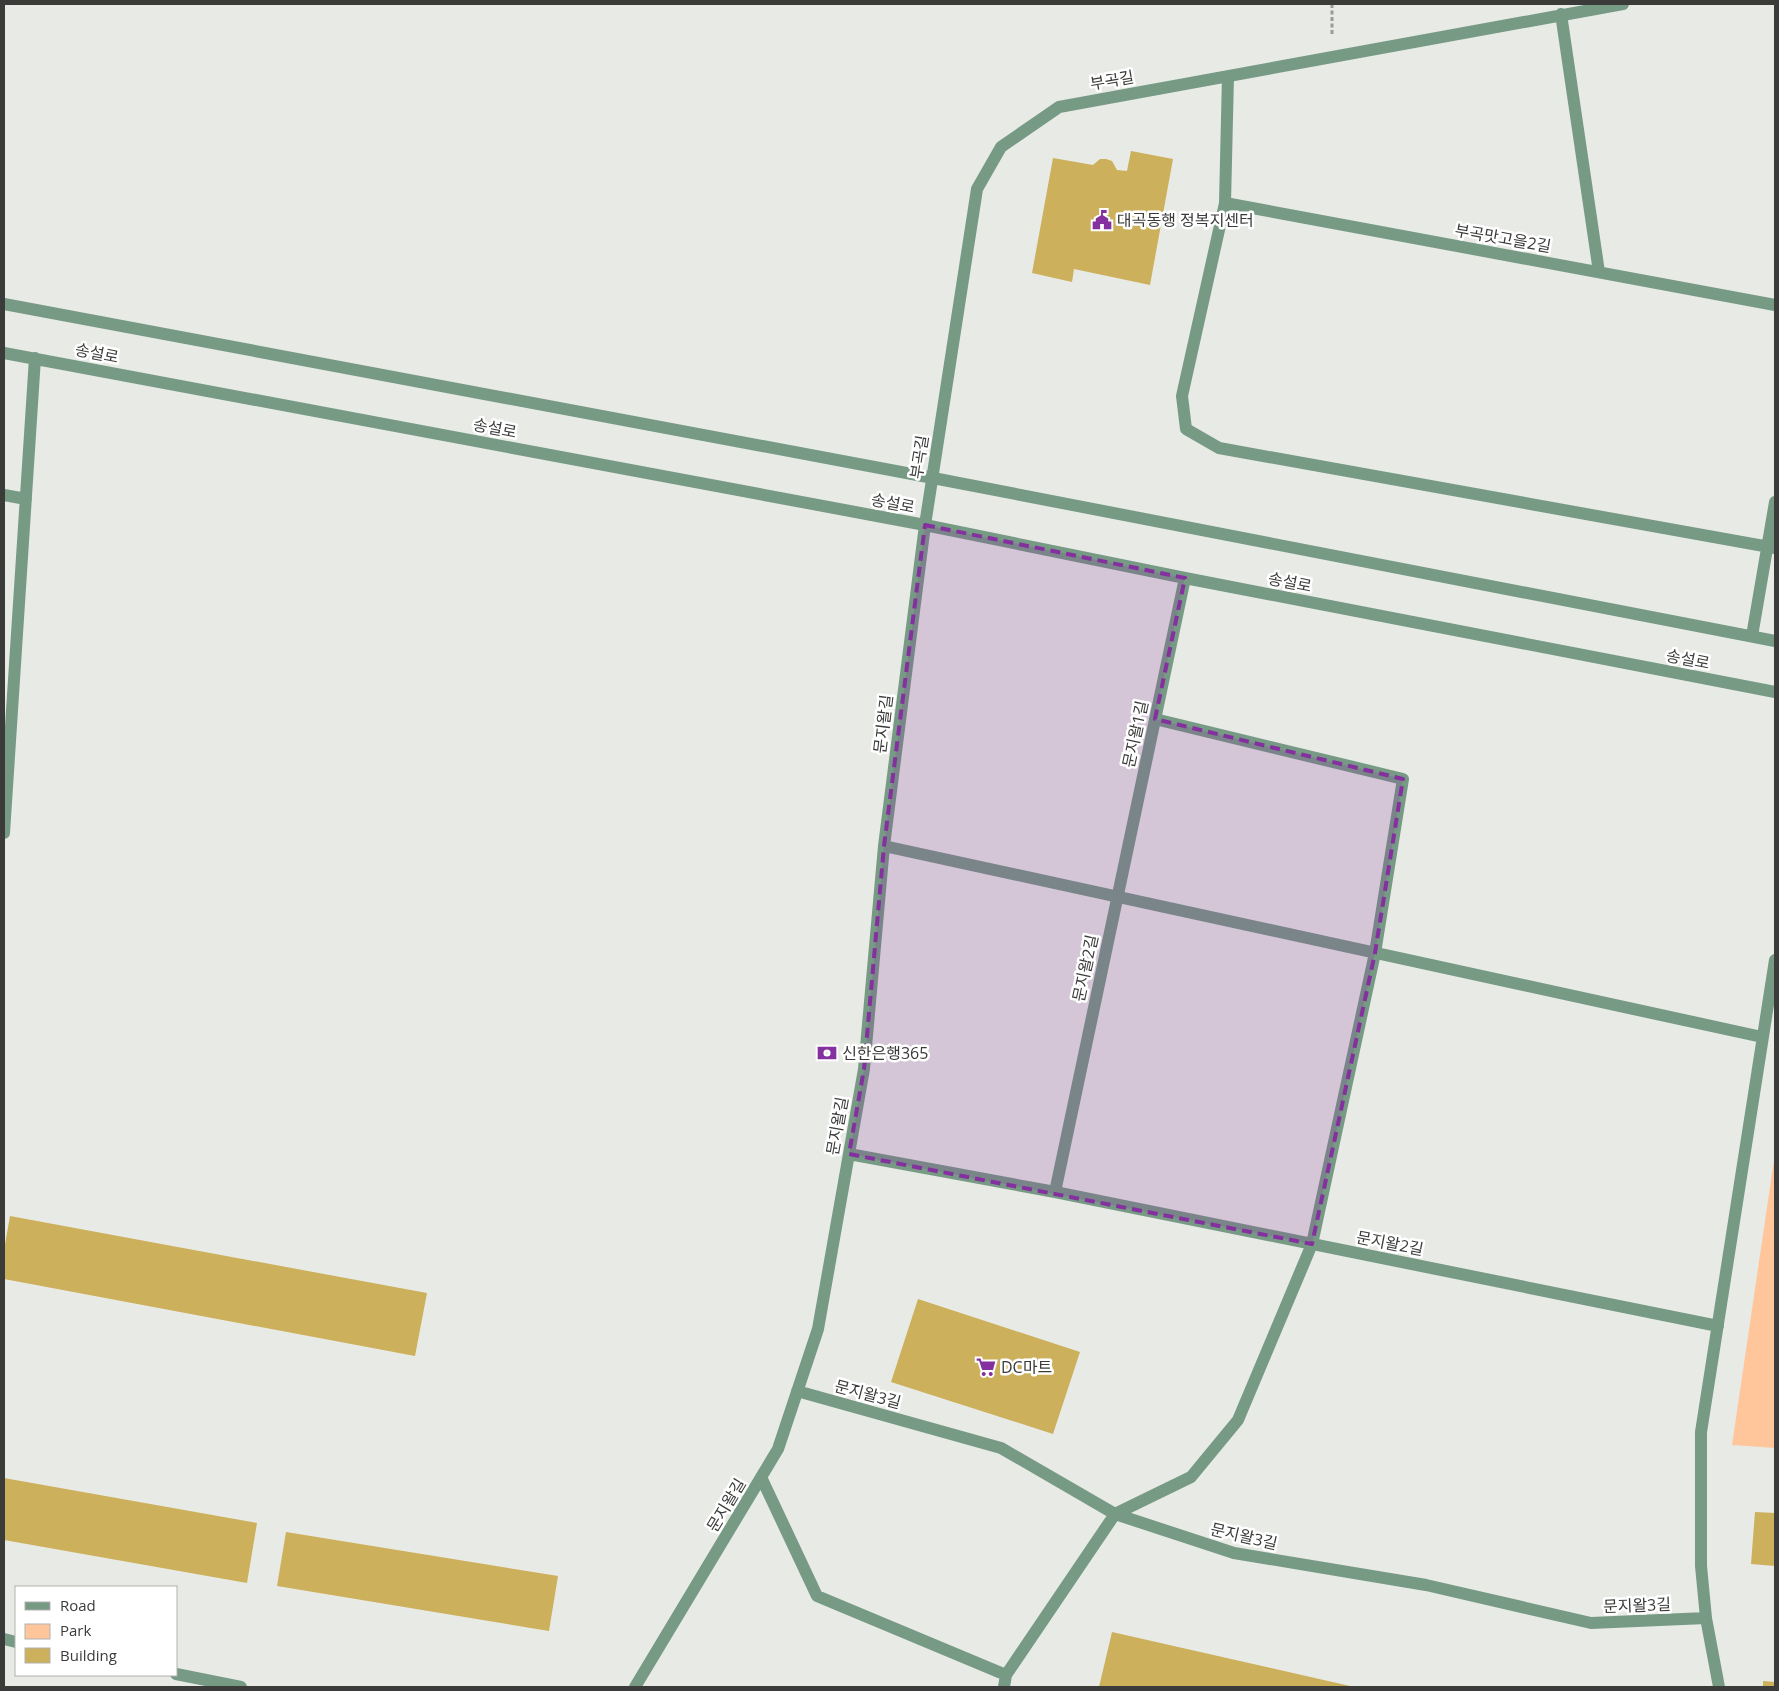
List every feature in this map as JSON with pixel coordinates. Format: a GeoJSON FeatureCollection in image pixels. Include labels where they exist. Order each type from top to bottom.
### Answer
{"type":"FeatureCollection","features":[{"type":"Feature","properties":{"kind":"street","name":"부곡길"},"geometry":{"type":"LineString","coordinates":[[925,525],[977,189],[1001,148],[1059,107],[1623,4]]}},
{"type":"Feature","properties":{"kind":"street"},"geometry":{"type":"LineString","coordinates":[[1561,14],[1598,272]]}},
{"type":"Feature","properties":{"kind":"street"},"geometry":{"type":"LineString","coordinates":[[1228,76],[1225,204],[1182,396],[1186,429],[1219,448],[1772,547]]}},
{"type":"Feature","properties":{"kind":"street","name":"부곡맛고을2길"},"geometry":{"type":"LineString","coordinates":[[1225,204],[1775,305]]}},
{"type":"Feature","properties":{"kind":"street","name":"송설로"},"geometry":{"type":"LineString","coordinates":[[4,304],[932,478],[1775,641]]}},
{"type":"Feature","properties":{"kind":"street","name":"송설로"},"geometry":{"type":"LineString","coordinates":[[4,353],[925,525],[1184,578],[1775,692]]}},
{"type":"Feature","properties":{"kind":"street"},"geometry":{"type":"LineString","coordinates":[[4,833],[34,358]]}},
{"type":"Feature","properties":{"kind":"street"},"geometry":{"type":"LineString","coordinates":[[4,495],[26,500]]}},
{"type":"Feature","properties":{"kind":"street"},"geometry":{"type":"LineString","coordinates":[[1752,636],[1772,547],[1775,502]]}},
{"type":"Feature","properties":{"kind":"street","name":"문지왈길"},"geometry":{"type":"LineString","coordinates":[[635,1687],[778,1448],[818,1329],[864,1069],[884,846],[925,525]]}},
{"type":"Feature","properties":{"kind":"street","name":"문지왈1길"},"geometry":{"type":"LineString","coordinates":[[1116,897],[1184,578]]}},
{"type":"Feature","properties":{"kind":"street"},"geometry":{"type":"LineString","coordinates":[[761,1477],[817,1596],[1005,1681],[1115,1514],[1191,1477],[1238,1420],[1312,1244],[1375,953],[1403,778],[1155,719]]}},
{"type":"Feature","properties":{"kind":"street"},"geometry":{"type":"LineString","coordinates":[[884,846],[1762,1037]]}},
{"type":"Feature","properties":{"kind":"street","name":"문지왈2길"},"geometry":{"type":"LineString","coordinates":[[1056,1192],[1116,897]]}},
{"type":"Feature","properties":{"kind":"street"},"geometry":{"type":"LineString","coordinates":[[1719,1687],[1706,1618],[1701,1566],[1701,1432],[1775,960]]}},
{"type":"Feature","properties":{"kind":"street","name":"문지왈2길"},"geometry":{"type":"LineString","coordinates":[[849,1154],[1056,1192],[1718,1326]]}},
{"type":"Feature","properties":{"kind":"street","name":"문지왈3길"},"geometry":{"type":"LineString","coordinates":[[797,1391],[1001,1448],[1115,1514],[1234,1553],[1426,1586],[1591,1623],[1706,1618]]}},
{"type":"Feature","properties":{"kind":"street"},"geometry":{"type":"LineString","coordinates":[[178,1674],[241,1687]]}},
{"type":"Feature","properties":{"kind":"path"},"geometry":{"type":"LineString","coordinates":[[1331,57],[1332,4]]}},
{"type":"Feature","properties":{"kind":"highlighted area"},"geometry":{"type":"Polygon","coordinates":[[[925,525],[1185,578],[1155,719],[1403,779],[1375,953],[1312,1244],[849,1154],[864,1069],[884,846],[925,525]]]}},
{"type":"Feature","properties":{"kind":"green space"},"geometry":{"type":"Polygon","coordinates":[[[1775,1153],[1775,1448],[1732,1445],[1775,1153]]]}},
{"type":"Feature","properties":{"kind":"building","name":"대곡동행 정복지센터"},"geometry":{"type":"Polygon","coordinates":[[[1131,151],[1173,159],[1150,285],[1074,269],[1072,282],[1032,273],[1053,158],[1093,165],[1100,159],[1106,159],[1112,161],[1117,170],[1127,171],[1131,151]]]}},
{"type":"Feature","properties":{"kind":"building"},"geometry":{"type":"Polygon","coordinates":[[[10,1216],[427,1293],[415,1356],[4,1279],[4,1250],[10,1216]]]}},
{"type":"Feature","properties":{"kind":"building","name":"DC마트"},"geometry":{"type":"Polygon","coordinates":[[[918,1299],[1080,1352],[1053,1434],[891,1382],[918,1299]]]}},
{"type":"Feature","properties":{"kind":"building"},"geometry":{"type":"Polygon","coordinates":[[[4,1478],[257,1523],[247,1583],[4,1540],[4,1478]]]}},
{"type":"Feature","properties":{"kind":"building"},"geometry":{"type":"Polygon","coordinates":[[[1755,1512],[1775,1513],[1775,1566],[1751,1564],[1755,1512]]]}},
{"type":"Feature","properties":{"kind":"building"},"geometry":{"type":"Polygon","coordinates":[[[286,1532],[558,1576],[549,1631],[277,1586],[286,1532]]]}},
{"type":"Feature","properties":{"kind":"building"},"geometry":{"type":"Polygon","coordinates":[[[1112,1632],[1350,1686],[1350,1687],[1099,1687],[1112,1632]]]}},
{"type":"Feature","properties":{"kind":"building"},"geometry":{"type":"Polygon","coordinates":[[[1763,1681],[1775,1682],[1775,1687],[1763,1687],[1763,1681]]]}},
{"type":"Feature","properties":{"kind":"place","name":"대곡동행 정복지센터"},"geometry":{"type":"Point","coordinates":[1102,220]}},
{"type":"Feature","properties":{"kind":"place","name":"신한은행365"},"geometry":{"type":"Point","coordinates":[827,1053]}},
{"type":"Feature","properties":{"kind":"place","name":"DC마트"},"geometry":{"type":"Point","coordinates":[986,1367]}}]}
